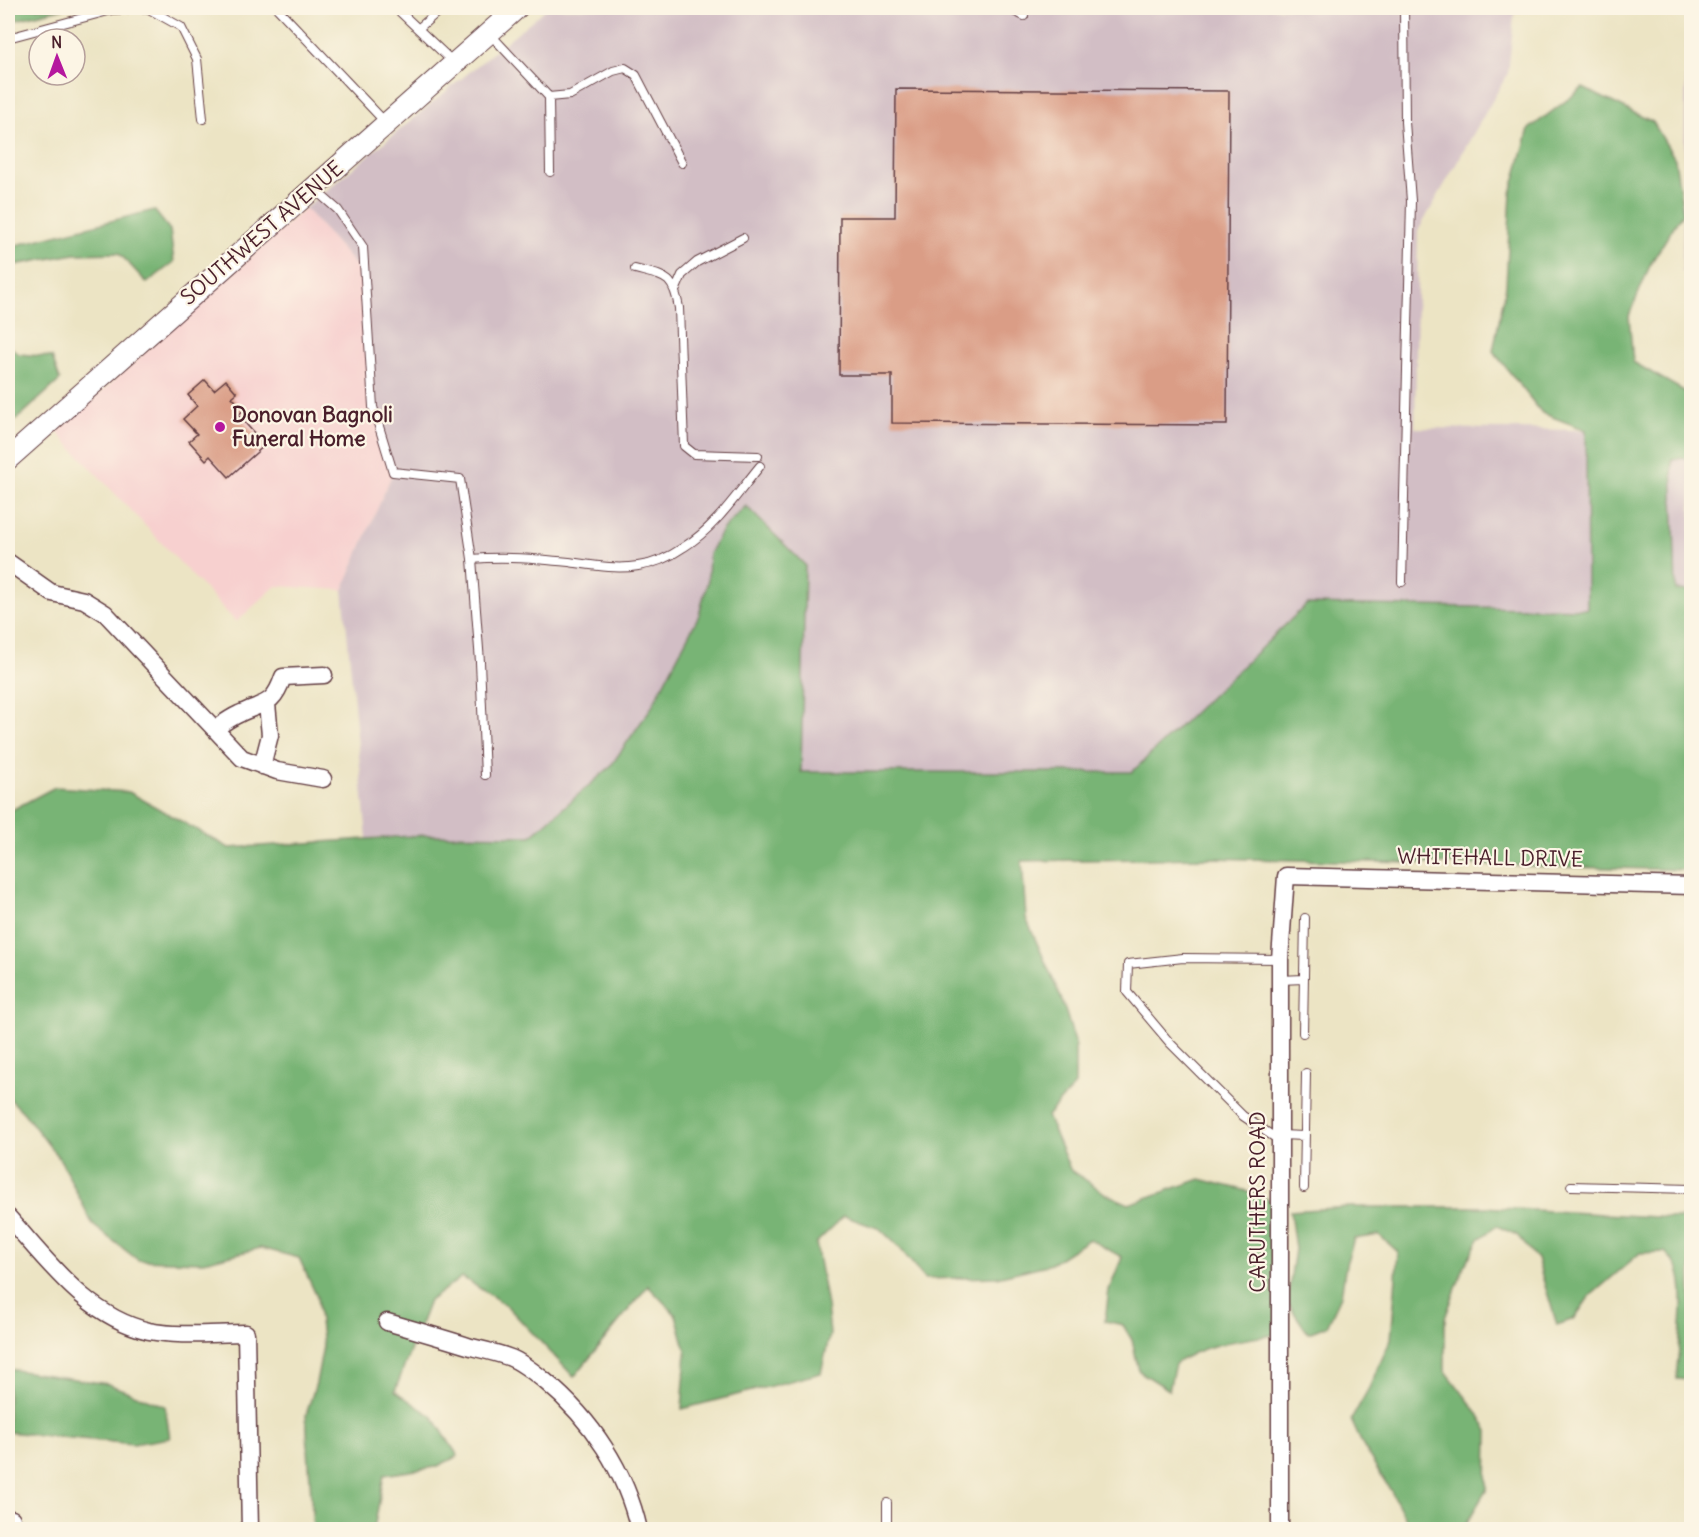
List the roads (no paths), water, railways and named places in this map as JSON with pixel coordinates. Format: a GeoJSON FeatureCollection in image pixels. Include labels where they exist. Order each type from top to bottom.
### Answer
{"type":"FeatureCollection","features":[{"type":"Feature","properties":{"kind":"street","name":"SOUTHWEST AVENUE"},"geometry":{"type":"LineString","coordinates":[[8,459],[517,8]]}},
{"type":"Feature","properties":{"kind":"street"},"geometry":{"type":"LineString","coordinates":[[8,562],[52,593],[84,600],[105,613],[242,758],[262,766],[323,779]]}},
{"type":"Feature","properties":{"kind":"street"},"geometry":{"type":"LineString","coordinates":[[214,729],[238,714],[267,704],[280,687],[283,677],[324,675]]}},
{"type":"Feature","properties":{"kind":"street"},"geometry":{"type":"LineString","coordinates":[[262,766],[270,735],[267,704]]}},
{"type":"Feature","properties":{"kind":"street","name":"WHITEHALL DRIVE"},"geometry":{"type":"LineString","coordinates":[[1286,876],[1692,886]]}},
{"type":"Feature","properties":{"kind":"street","name":"CARUTHERS ROAD"},"geometry":{"type":"LineString","coordinates":[[1280,1530],[1280,958],[1286,876]]}},
{"type":"Feature","properties":{"kind":"street"},"geometry":{"type":"LineString","coordinates":[[8,1217],[81,1297],[121,1322],[148,1330],[174,1334],[246,1333],[250,1530]]}},
{"type":"Feature","properties":{"kind":"street"},"geometry":{"type":"LineString","coordinates":[[387,1322],[512,1358],[550,1385],[585,1420],[604,1446],[630,1499],[639,1530]]}},
{"type":"Feature","properties":{"kind":"lane"},"geometry":{"type":"LineString","coordinates":[[8,38],[112,10],[147,8],[181,27],[197,60],[203,119]]}},
{"type":"Feature","properties":{"kind":"lane"},"geometry":{"type":"LineString","coordinates":[[277,8],[386,123]]}},
{"type":"Feature","properties":{"kind":"lane"},"geometry":{"type":"LineString","coordinates":[[396,8],[454,63]]}},
{"type":"Feature","properties":{"kind":"lane"},"geometry":{"type":"LineString","coordinates":[[419,28],[442,8]]}},
{"type":"Feature","properties":{"kind":"lane"},"geometry":{"type":"LineString","coordinates":[[1007,8],[1024,15]]}},
{"type":"Feature","properties":{"kind":"lane"},"geometry":{"type":"LineString","coordinates":[[1402,582],[1411,201],[1405,122],[1404,8]]}},
{"type":"Feature","properties":{"kind":"lane"},"geometry":{"type":"LineString","coordinates":[[489,32],[549,97],[550,172]]}},
{"type":"Feature","properties":{"kind":"lane"},"geometry":{"type":"LineString","coordinates":[[549,97],[570,95],[613,71],[625,69],[636,75],[682,164]]}},
{"type":"Feature","properties":{"kind":"lane"},"geometry":{"type":"LineString","coordinates":[[313,188],[338,210],[363,247],[373,406],[393,472],[460,479],[472,559],[485,775]]}},
{"type":"Feature","properties":{"kind":"lane"},"geometry":{"type":"LineString","coordinates":[[743,238],[698,262],[682,275],[676,289],[679,308],[684,446],[694,454],[758,456]]}},
{"type":"Feature","properties":{"kind":"lane"},"geometry":{"type":"LineString","coordinates":[[636,269],[665,277],[676,289]]}},
{"type":"Feature","properties":{"kind":"lane"},"geometry":{"type":"LineString","coordinates":[[472,559],[497,556],[609,567],[638,567],[660,560],[686,547],[712,523],[760,466]]}},
{"type":"Feature","properties":{"kind":"lane"},"geometry":{"type":"LineString","coordinates":[[1303,1033],[1305,918]]}},
{"type":"Feature","properties":{"kind":"lane"},"geometry":{"type":"LineString","coordinates":[[1280,958],[1183,958],[1128,964],[1127,992],[1170,1043],[1243,1116],[1280,1138],[1305,1136]]}},
{"type":"Feature","properties":{"kind":"lane"},"geometry":{"type":"LineString","coordinates":[[1280,980],[1304,980]]}},
{"type":"Feature","properties":{"kind":"lane"},"geometry":{"type":"LineString","coordinates":[[1304,1188],[1306,1072]]}},
{"type":"Feature","properties":{"kind":"lane"},"geometry":{"type":"LineString","coordinates":[[1571,1186],[1692,1189]]}},
{"type":"Feature","properties":{"kind":"lane"},"geometry":{"type":"LineString","coordinates":[[886,1530],[887,1503]]}},
{"type":"Feature","properties":{"kind":"place","name":"Donovan Bagnoli Funeral Home"},"geometry":{"type":"Point","coordinates":[220,427]}}]}
